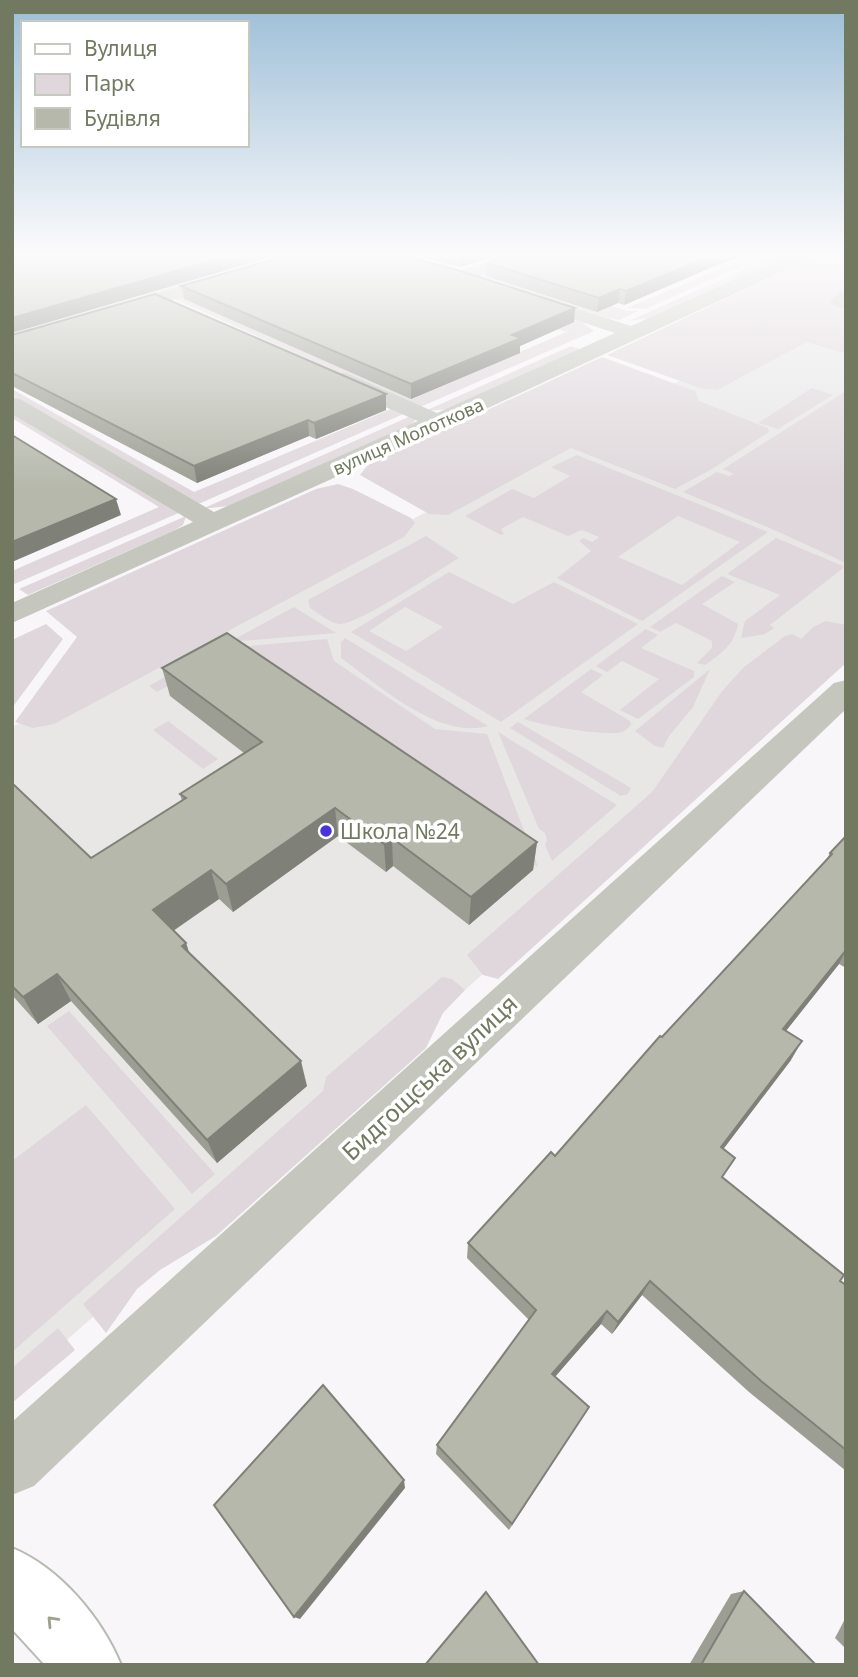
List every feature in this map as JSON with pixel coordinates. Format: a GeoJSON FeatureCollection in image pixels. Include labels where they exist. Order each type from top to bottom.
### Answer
{"type":"FeatureCollection","features":[{"type":"Feature","properties":{"kind":"main road"},"geometry":{"type":"LineString","coordinates":[[12,1581],[62,1631],[86,1665]]}},
{"type":"Feature","properties":{"kind":"street"},"geometry":{"type":"LineString","coordinates":[[12,342],[41,333]]}},
{"type":"Feature","properties":{"kind":"street","name":"вулиця Молоткова"},"geometry":{"type":"LineString","coordinates":[[12,614],[633,333]]}},
{"type":"Feature","properties":{"kind":"street"},"geometry":{"type":"LineString","coordinates":[[317,368],[439,422]]}},
{"type":"Feature","properties":{"kind":"street"},"geometry":{"type":"LineString","coordinates":[[12,404],[213,523]]}},
{"type":"Feature","properties":{"kind":"street","name":"Бидгощська вулиця"},"geometry":{"type":"LineString","coordinates":[[12,1464],[846,690]]}},
{"type":"Feature","properties":{"kind":"shaded area","name":"Школа №24"},"geometry":{"type":"Polygon","coordinates":[[[764,333],[846,333],[846,649],[465,990],[12,1388],[12,727],[673,384],[764,333]]]}},
{"type":"Feature","properties":{"kind":"green space"},"geometry":{"type":"Polygon","coordinates":[[[12,333],[31,333],[12,339],[12,333]]]}},
{"type":"Feature","properties":{"kind":"green space"},"geometry":{"type":"Polygon","coordinates":[[[203,333],[408,412],[196,505],[12,395],[12,389],[194,492],[391,409],[203,333]]]}},
{"type":"Feature","properties":{"kind":"green space"},"geometry":{"type":"Polygon","coordinates":[[[251,333],[329,333],[334,364],[412,399],[563,333],[589,333],[418,408],[251,333]]]}},
{"type":"Feature","properties":{"kind":"green space"},"geometry":{"type":"Polygon","coordinates":[[[653,333],[846,333],[846,354],[807,342],[717,390],[700,388],[607,355],[653,333]]]}},
{"type":"Feature","properties":{"kind":"green space"},"geometry":{"type":"Polygon","coordinates":[[[571,346],[582,350],[450,409],[425,411],[571,346]]]}},
{"type":"Feature","properties":{"kind":"green space"},"geometry":{"type":"Polygon","coordinates":[[[602,357],[695,391],[699,401],[768,428],[769,432],[675,489],[571,448],[448,515],[429,514],[360,475],[368,465],[602,357]]]}},
{"type":"Feature","properties":{"kind":"green space"},"geometry":{"type":"Polygon","coordinates":[[[812,388],[833,395],[778,429],[758,423],[812,388]]]}},
{"type":"Feature","properties":{"kind":"green space"},"geometry":{"type":"Polygon","coordinates":[[[846,391],[846,563],[683,492],[717,472],[729,476],[734,474],[723,469],[846,391]]]}},
{"type":"Feature","properties":{"kind":"green space"},"geometry":{"type":"Polygon","coordinates":[[[12,409],[181,512],[12,585],[12,571],[159,507],[12,418],[12,409]]]}},
{"type":"Feature","properties":{"kind":"green space"},"geometry":{"type":"Polygon","coordinates":[[[413,415],[415,421],[412,424],[228,506],[202,509],[413,415]]]}},
{"type":"Feature","properties":{"kind":"green space"},"geometry":{"type":"Polygon","coordinates":[[[577,455],[768,532],[642,621],[557,578],[591,551],[579,541],[583,538],[592,542],[599,537],[582,530],[568,536],[523,517],[501,529],[504,534],[501,535],[465,516],[512,489],[534,498],[570,476],[551,467],[577,455]],[[678,516],[618,557],[682,585],[740,542],[678,516]]]}},
{"type":"Feature","properties":{"kind":"green space"},"geometry":{"type":"Polygon","coordinates":[[[338,484],[411,518],[415,523],[404,537],[54,724],[33,728],[15,722],[77,637],[46,611],[316,489],[338,484]]]}},
{"type":"Feature","properties":{"kind":"green space"},"geometry":{"type":"Polygon","coordinates":[[[186,516],[183,525],[173,531],[28,595],[19,589],[186,516]]]}},
{"type":"Feature","properties":{"kind":"green space"},"geometry":{"type":"Polygon","coordinates":[[[426,536],[459,558],[380,607],[349,622],[335,623],[310,608],[308,600],[426,536]]]}},
{"type":"Feature","properties":{"kind":"green space"},"geometry":{"type":"Polygon","coordinates":[[[776,538],[843,566],[842,569],[770,625],[774,628],[765,634],[741,638],[745,621],[780,595],[727,574],[776,538]]]}},
{"type":"Feature","properties":{"kind":"green space"},"geometry":{"type":"Polygon","coordinates":[[[449,572],[513,604],[554,582],[638,624],[501,722],[351,632],[449,572]],[[405,607],[369,631],[406,651],[443,627],[405,607]]]}},
{"type":"Feature","properties":{"kind":"green space"},"geometry":{"type":"Polygon","coordinates":[[[722,576],[735,582],[702,604],[738,624],[730,643],[705,665],[697,663],[712,648],[712,641],[676,623],[660,632],[650,627],[722,576]]]}},
{"type":"Feature","properties":{"kind":"green space"},"geometry":{"type":"Polygon","coordinates":[[[294,607],[336,633],[229,642],[294,607]]]}},
{"type":"Feature","properties":{"kind":"green space"},"geometry":{"type":"Polygon","coordinates":[[[826,621],[846,625],[846,663],[498,979],[483,975],[467,955],[652,792],[723,690],[744,667],[785,636],[792,634],[801,639],[813,627],[826,621]]]}},
{"type":"Feature","properties":{"kind":"green space"},"geometry":{"type":"Polygon","coordinates":[[[46,624],[63,639],[12,708],[12,640],[46,624]]]}},
{"type":"Feature","properties":{"kind":"green space"},"geometry":{"type":"Polygon","coordinates":[[[646,629],[658,635],[641,648],[694,671],[694,677],[638,719],[620,710],[659,679],[622,661],[607,672],[596,666],[646,629]]]}},
{"type":"Feature","properties":{"kind":"green space"},"geometry":{"type":"Polygon","coordinates":[[[345,638],[488,726],[469,728],[449,725],[410,707],[341,658],[341,642],[345,638]]]}},
{"type":"Feature","properties":{"kind":"green space"},"geometry":{"type":"Polygon","coordinates":[[[327,639],[334,661],[435,729],[487,734],[538,867],[197,670],[157,692],[149,686],[216,649],[327,639]]]}},
{"type":"Feature","properties":{"kind":"green space"},"geometry":{"type":"Polygon","coordinates":[[[591,669],[603,675],[581,692],[630,721],[631,725],[625,730],[614,733],[588,732],[524,719],[591,669]]]}},
{"type":"Feature","properties":{"kind":"green space"},"geometry":{"type":"Polygon","coordinates":[[[710,669],[693,707],[669,736],[663,748],[655,746],[635,731],[710,669]]]}},
{"type":"Feature","properties":{"kind":"green space"},"geometry":{"type":"Polygon","coordinates":[[[168,721],[218,759],[203,769],[153,730],[168,721]]]}},
{"type":"Feature","properties":{"kind":"green space"},"geometry":{"type":"Polygon","coordinates":[[[518,722],[631,788],[628,794],[621,796],[510,728],[518,722]]]}},
{"type":"Feature","properties":{"kind":"green space"},"geometry":{"type":"Polygon","coordinates":[[[498,732],[617,805],[552,861],[545,845],[545,833],[539,829],[498,732]]]}},
{"type":"Feature","properties":{"kind":"green space"},"geometry":{"type":"Polygon","coordinates":[[[442,977],[452,979],[465,990],[443,1013],[426,1048],[216,1236],[160,1270],[137,1289],[106,1333],[83,1304],[323,1091],[326,1077],[442,977]]]}},
{"type":"Feature","properties":{"kind":"green space"},"geometry":{"type":"Polygon","coordinates":[[[69,1011],[215,1174],[192,1194],[47,1026],[69,1011]]]}},
{"type":"Feature","properties":{"kind":"green space"},"geometry":{"type":"Polygon","coordinates":[[[86,1105],[175,1209],[12,1352],[12,1161],[86,1105]]]}},
{"type":"Feature","properties":{"kind":"green space"},"geometry":{"type":"Polygon","coordinates":[[[58,1328],[75,1350],[12,1403],[12,1368],[58,1328]]]}},
{"type":"Feature","properties":{"kind":"building"},"geometry":{"type":"Polygon","coordinates":[[[246,333],[386,394],[314,423],[308,420],[194,466],[12,373],[12,335],[246,333]]]}},
{"type":"Feature","properties":{"kind":"building"},"geometry":{"type":"Polygon","coordinates":[[[292,333],[516,333],[512,335],[521,338],[411,384],[292,333]]]}},
{"type":"Feature","properties":{"kind":"building"},"geometry":{"type":"Polygon","coordinates":[[[12,435],[116,499],[12,542],[12,435]]]}},
{"type":"Feature","properties":{"kind":"building","name":"Школа №24"},"geometry":{"type":"Polygon","coordinates":[[[227,633],[537,842],[471,897],[392,838],[384,844],[335,808],[226,884],[211,870],[153,910],[186,943],[182,946],[301,1061],[207,1140],[57,974],[23,997],[12,986],[12,783],[91,858],[186,798],[180,794],[262,742],[162,668],[227,633]]]}},
{"type":"Feature","properties":{"kind":"building"},"geometry":{"type":"Polygon","coordinates":[[[846,836],[846,950],[783,1029],[802,1041],[721,1147],[735,1158],[722,1177],[844,1275],[840,1281],[846,1285],[846,1450],[761,1381],[650,1281],[618,1322],[607,1311],[552,1374],[589,1407],[512,1524],[437,1445],[536,1310],[468,1243],[551,1152],[555,1156],[660,1036],[662,1037],[846,836]]]}},
{"type":"Feature","properties":{"kind":"building"},"geometry":{"type":"Polygon","coordinates":[[[323,1385],[404,1480],[294,1617],[214,1505],[323,1385]]]}},
{"type":"Feature","properties":{"kind":"building"},"geometry":{"type":"Polygon","coordinates":[[[744,1591],[816,1665],[701,1665],[744,1591]]]}},
{"type":"Feature","properties":{"kind":"building"},"geometry":{"type":"Polygon","coordinates":[[[486,1592],[539,1665],[425,1665],[486,1592]]]}},
{"type":"Feature","properties":{"kind":"place","name":"Школа №24"},"geometry":{"type":"Point","coordinates":[326,831]}}]}
